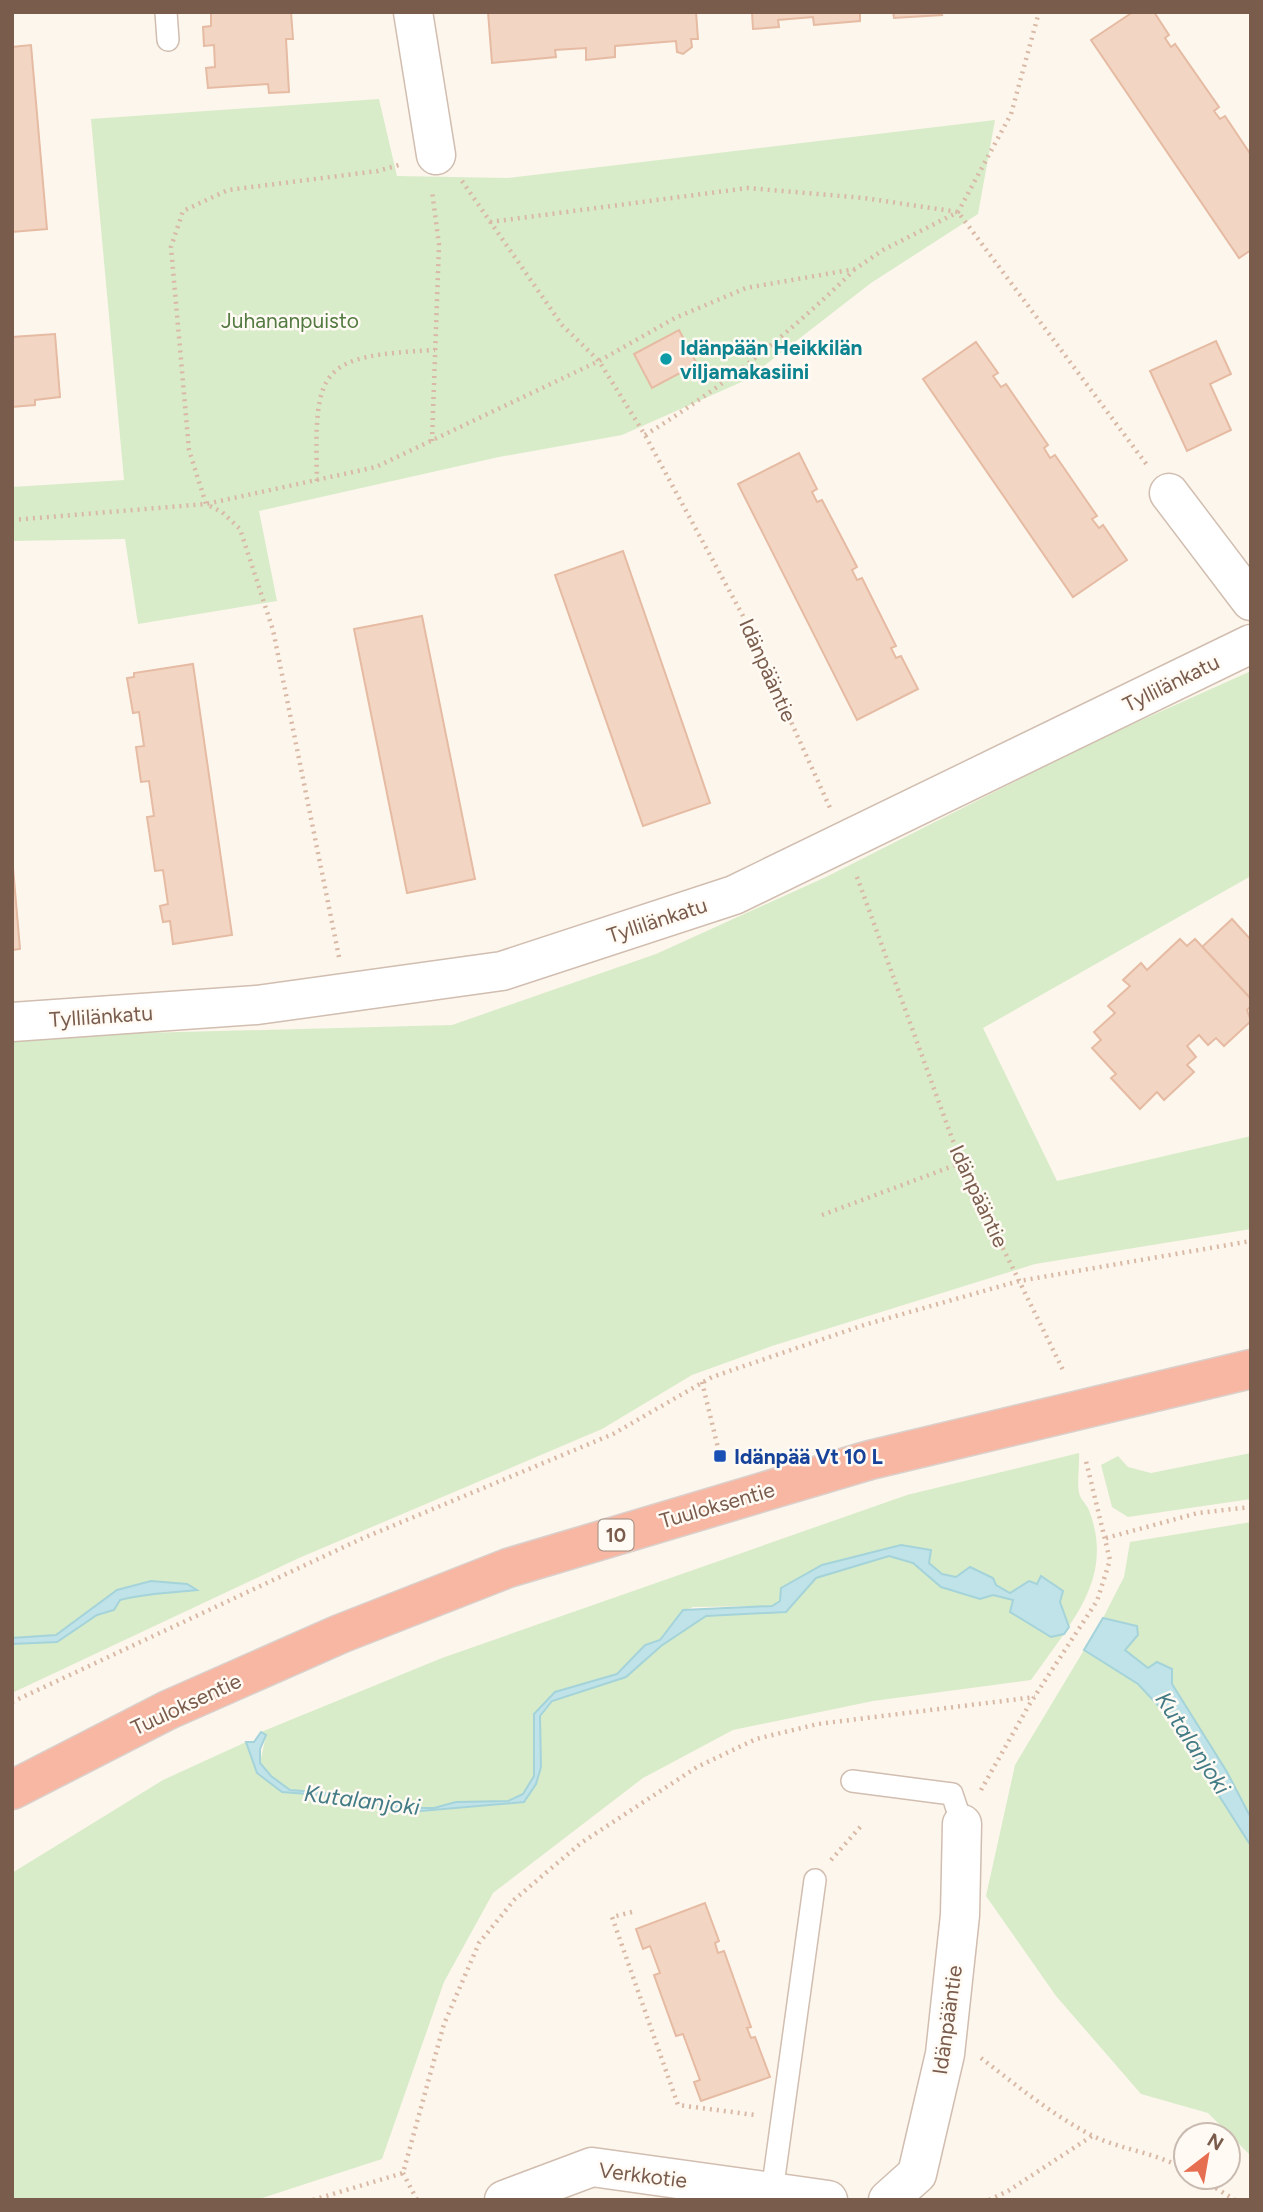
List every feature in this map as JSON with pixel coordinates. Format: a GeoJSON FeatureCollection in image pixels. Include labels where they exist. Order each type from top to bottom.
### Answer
{"type":"FeatureCollection","features":[{"type":"Feature","properties":{"kind":"highway","name":"Tuuloksentie"},"geometry":{"type":"LineString","coordinates":[[12,1790],[168,1710],[340,1634],[508,1568],[870,1460],[1251,1370]]}},
{"type":"Feature","properties":{"kind":"street"},"geometry":{"type":"LineString","coordinates":[[413,12],[436,155]]}},
{"type":"Feature","properties":{"kind":"street"},"geometry":{"type":"LineString","coordinates":[[1169,493],[1251,601]]}},
{"type":"Feature","properties":{"kind":"street","name":"Tyllilänkatu"},"geometry":{"type":"LineString","coordinates":[[12,1022],[257,1005],[502,971],[734,895],[1251,644]]}},
{"type":"Feature","properties":{"kind":"street","name":"Idänpääntie"},"geometry":{"type":"LineString","coordinates":[[888,2200],[917,2174],[945,2054],[960,1915],[962,1824]]}},
{"type":"Feature","properties":{"kind":"street","name":"Verkkotie"},"geometry":{"type":"LineString","coordinates":[[509,2199],[592,2167],[828,2200]]}},
{"type":"Feature","properties":{"kind":"lane"},"geometry":{"type":"LineString","coordinates":[[166,12],[168,40]]}},
{"type":"Feature","properties":{"kind":"lane"},"geometry":{"type":"LineString","coordinates":[[852,1781],[952,1794],[962,1824]]}},
{"type":"Feature","properties":{"kind":"lane"},"geometry":{"type":"LineString","coordinates":[[772,2192],[815,1880]]}},
{"type":"Feature","properties":{"kind":"path"},"geometry":{"type":"LineString","coordinates":[[645,435],[694,405],[762,354],[855,270],[883,250],[958,212],[1010,114],[1039,12]]}},
{"type":"Feature","properties":{"kind":"path","name":"Idänpääntie"},"geometry":{"type":"LineString","coordinates":[[436,155],[465,183],[562,325],[599,361],[645,435],[743,616],[845,843],[961,1163],[1063,1370]]}},
{"type":"Feature","properties":{"kind":"path"},"geometry":{"type":"LineString","coordinates":[[339,960],[272,630],[240,530],[222,512],[206,504],[189,450],[171,247],[183,211],[228,190],[378,171],[436,155],[431,184],[439,244],[432,440]]}},
{"type":"Feature","properties":{"kind":"path"},"geometry":{"type":"LineString","coordinates":[[490,222],[748,188],[864,198],[958,212],[1169,493]]}},
{"type":"Feature","properties":{"kind":"path"},"geometry":{"type":"LineString","coordinates":[[12,520],[206,504],[376,467],[599,361],[675,318],[746,288],[855,270]]}},
{"type":"Feature","properties":{"kind":"path"},"geometry":{"type":"LineString","coordinates":[[317,481],[315,420],[326,380],[345,361],[386,352],[435,350]]}},
{"type":"Feature","properties":{"kind":"path"},"geometry":{"type":"LineString","coordinates":[[822,1215],[961,1163]]}},
{"type":"Feature","properties":{"kind":"path"},"geometry":{"type":"LineString","coordinates":[[12,1702],[361,1539],[613,1434],[702,1382],[864,1325],[1019,1281],[1251,1241]]}},
{"type":"Feature","properties":{"kind":"path"},"geometry":{"type":"LineString","coordinates":[[702,1382],[720,1456]]}},
{"type":"Feature","properties":{"kind":"path"},"geometry":{"type":"LineString","coordinates":[[962,1824],[1035,1697],[1097,1601],[1110,1560],[1085,1457]]}},
{"type":"Feature","properties":{"kind":"path"},"geometry":{"type":"LineString","coordinates":[[1106,1538],[1198,1513],[1251,1507]]}},
{"type":"Feature","properties":{"kind":"path"},"geometry":{"type":"LineString","coordinates":[[417,2200],[402,2173],[443,2024],[479,1943],[515,1899],[581,1843],[697,1767],[756,1739],[818,1724],[1035,1697]]}},
{"type":"Feature","properties":{"kind":"path"},"geometry":{"type":"LineString","coordinates":[[815,1880],[862,1825]]}},
{"type":"Feature","properties":{"kind":"path"},"geometry":{"type":"LineString","coordinates":[[632,1912],[612,1917],[678,2105],[781,2119]]}},
{"type":"Feature","properties":{"kind":"path"},"geometry":{"type":"LineString","coordinates":[[947,2031],[1029,2095],[1092,2136],[1172,2162]]}},
{"type":"Feature","properties":{"kind":"path"},"geometry":{"type":"LineString","coordinates":[[989,2200],[1008,2191],[1092,2136]]}},
{"type":"Feature","properties":{"kind":"path"},"geometry":{"type":"LineString","coordinates":[[313,2200],[402,2173]]}},
{"type":"Feature","properties":{"kind":"green space","name":"Juhananpuisto"},"geometry":{"type":"Polygon","coordinates":[[[379,99],[397,176],[507,178],[995,120],[978,214],[871,283],[746,380],[622,435],[499,457],[259,511],[277,601],[138,624],[125,539],[12,541],[12,487],[124,480],[91,119],[379,99]]]}},
{"type":"Feature","properties":{"kind":"green space"},"geometry":{"type":"Polygon","coordinates":[[[1251,671],[1251,876],[983,1028],[1057,1181],[1251,1136],[1251,1229],[1035,1264],[772,1346],[692,1375],[602,1429],[299,1558],[12,1693],[12,1042],[66,1035],[452,1025],[656,954],[828,876],[1095,741],[1251,671]]]}},
{"type":"Feature","properties":{"kind":"green space"},"geometry":{"type":"Polygon","coordinates":[[[1079,1453],[1079,1491],[1094,1526],[1097,1557],[1091,1585],[1069,1626],[1060,1602],[1041,1576],[1037,1584],[1019,1586],[1011,1593],[996,1585],[993,1578],[970,1567],[956,1577],[942,1574],[929,1563],[929,1555],[901,1545],[822,1565],[781,1588],[780,1601],[772,1606],[693,1607],[683,1611],[660,1640],[645,1645],[617,1674],[555,1692],[534,1714],[534,1776],[523,1794],[508,1801],[456,1802],[434,1808],[409,1808],[355,1795],[290,1790],[271,1776],[260,1763],[266,1735],[261,1732],[442,1658],[907,1495],[1079,1453]]]}},
{"type":"Feature","properties":{"kind":"green space"},"geometry":{"type":"Polygon","coordinates":[[[1251,1453],[1251,1499],[1128,1517],[1112,1507],[1101,1465],[1118,1456],[1128,1467],[1151,1473],[1251,1453]]]}},
{"type":"Feature","properties":{"kind":"green space"},"geometry":{"type":"Polygon","coordinates":[[[1251,1522],[1251,1818],[1227,1772],[1157,1662],[1148,1668],[1125,1650],[1138,1635],[1103,1618],[1124,1577],[1130,1542],[1251,1522]]]}},
{"type":"Feature","properties":{"kind":"green space"},"geometry":{"type":"Polygon","coordinates":[[[889,1556],[913,1563],[941,1587],[980,1599],[993,1595],[1013,1600],[1051,1637],[1064,1634],[1031,1680],[873,1701],[733,1730],[643,1778],[493,1893],[444,1982],[382,2159],[256,2200],[12,2200],[12,1873],[163,1780],[246,1742],[257,1773],[282,1792],[345,1797],[409,1812],[524,1802],[536,1784],[541,1767],[540,1716],[552,1701],[626,1677],[661,1646],[706,1616],[786,1612],[816,1578],[889,1556]]]}},
{"type":"Feature","properties":{"kind":"green space"},"geometry":{"type":"Polygon","coordinates":[[[1084,1650],[1138,1684],[1169,1717],[1251,1846],[1251,2156],[1242,2147],[1242,2121],[1216,2121],[1208,2113],[1141,2094],[1056,1996],[986,1896],[1015,1765],[1084,1650]]]}},
{"type":"Feature","properties":{"kind":"water","name":"Kutalanjoki"},"geometry":{"type":"Polygon","coordinates":[[[901,1545],[931,1550],[929,1563],[942,1574],[956,1577],[970,1567],[993,1578],[996,1585],[1010,1593],[1029,1581],[1037,1584],[1041,1576],[1063,1591],[1060,1602],[1069,1627],[1064,1634],[1051,1637],[1010,1612],[1013,1600],[993,1595],[980,1599],[941,1587],[913,1563],[889,1556],[816,1578],[786,1612],[706,1616],[661,1646],[626,1677],[552,1701],[540,1716],[541,1767],[536,1784],[524,1802],[409,1812],[346,1797],[282,1792],[257,1773],[246,1742],[254,1742],[261,1732],[266,1735],[260,1749],[260,1763],[271,1776],[290,1790],[355,1795],[409,1808],[434,1808],[456,1802],[508,1801],[523,1794],[534,1776],[534,1714],[555,1692],[617,1674],[645,1645],[660,1640],[683,1610],[772,1606],[780,1601],[781,1588],[822,1565],[901,1545]]]}},
{"type":"Feature","properties":{"kind":"water"},"geometry":{"type":"Polygon","coordinates":[[[151,1581],[187,1584],[197,1590],[120,1600],[114,1610],[97,1615],[57,1642],[12,1644],[12,1638],[56,1635],[117,1590],[151,1581]]]}},
{"type":"Feature","properties":{"kind":"water","name":"Kutalanjoki"},"geometry":{"type":"Polygon","coordinates":[[[1103,1618],[1137,1626],[1138,1635],[1125,1650],[1148,1668],[1157,1662],[1172,1669],[1172,1684],[1227,1772],[1251,1818],[1251,1846],[1169,1717],[1138,1684],[1084,1650],[1103,1618]]]}},
{"type":"Feature","properties":{"kind":"building"},"geometry":{"type":"Polygon","coordinates":[[[211,12],[291,12],[293,39],[286,39],[289,92],[269,93],[268,84],[208,88],[206,68],[215,67],[214,45],[204,46],[203,27],[211,26],[211,12]]]}},
{"type":"Feature","properties":{"kind":"building"},"geometry":{"type":"Polygon","coordinates":[[[488,12],[696,12],[698,39],[691,39],[692,47],[683,54],[677,52],[676,41],[615,46],[615,57],[586,60],[586,48],[555,50],[556,57],[492,63],[488,12]]]}},
{"type":"Feature","properties":{"kind":"building"},"geometry":{"type":"Polygon","coordinates":[[[752,12],[866,12],[860,13],[860,21],[814,25],[813,17],[778,20],[779,27],[753,29],[752,12]]]}},
{"type":"Feature","properties":{"kind":"building"},"geometry":{"type":"Polygon","coordinates":[[[893,12],[941,12],[942,15],[894,18],[893,12]]]}},
{"type":"Feature","properties":{"kind":"building"},"geometry":{"type":"Polygon","coordinates":[[[1133,12],[1154,12],[1169,35],[1165,38],[1171,47],[1175,44],[1219,107],[1214,111],[1220,119],[1225,116],[1251,155],[1251,250],[1239,258],[1091,40],[1133,12]]]}},
{"type":"Feature","properties":{"kind":"building"},"geometry":{"type":"Polygon","coordinates":[[[31,45],[47,229],[12,232],[12,47],[31,45]]]}},
{"type":"Feature","properties":{"kind":"building","name":"Idänpään Heikkilän viljamakasiini"},"geometry":{"type":"Polygon","coordinates":[[[679,330],[697,364],[652,388],[634,354],[679,330]]]}},
{"type":"Feature","properties":{"kind":"building"},"geometry":{"type":"Polygon","coordinates":[[[55,334],[60,397],[35,400],[35,405],[12,407],[12,337],[55,334]]]}},
{"type":"Feature","properties":{"kind":"building"},"geometry":{"type":"Polygon","coordinates":[[[1216,341],[1231,374],[1210,384],[1231,430],[1187,451],[1150,371],[1216,341]]]}},
{"type":"Feature","properties":{"kind":"building"},"geometry":{"type":"Polygon","coordinates":[[[976,342],[998,373],[993,376],[1001,387],[1006,384],[1048,445],[1044,448],[1050,458],[1055,455],[1097,516],[1092,519],[1099,528],[1103,525],[1127,560],[1073,597],[923,379],[976,342]]]}},
{"type":"Feature","properties":{"kind":"building"},"geometry":{"type":"Polygon","coordinates":[[[799,453],[817,489],[812,492],[817,502],[822,500],[857,567],[852,570],[857,580],[862,578],[896,646],[891,648],[896,658],[901,656],[918,689],[857,720],[738,484],[799,453]]]}},
{"type":"Feature","properties":{"kind":"building"},"geometry":{"type":"Polygon","coordinates":[[[623,551],[710,803],[643,826],[555,575],[623,551]]]}},
{"type":"Feature","properties":{"kind":"building"},"geometry":{"type":"Polygon","coordinates":[[[422,616],[475,879],[407,893],[354,629],[422,616]]]}},
{"type":"Feature","properties":{"kind":"building"},"geometry":{"type":"Polygon","coordinates":[[[193,664],[232,935],[173,944],[170,921],[163,922],[160,906],[168,904],[163,870],[155,871],[147,817],[154,816],[149,781],[141,782],[136,747],[144,746],[139,712],[133,713],[127,678],[134,677],[134,673],[193,664]]]}},
{"type":"Feature","properties":{"kind":"building"},"geometry":{"type":"Polygon","coordinates":[[[12,856],[20,949],[12,950],[12,856]]]}},
{"type":"Feature","properties":{"kind":"building"},"geometry":{"type":"Polygon","coordinates":[[[1232,919],[1251,940],[1251,999],[1202,947],[1232,919]]]}},
{"type":"Feature","properties":{"kind":"building"},"geometry":{"type":"Polygon","coordinates":[[[1180,939],[1187,946],[1195,939],[1251,999],[1251,1006],[1247,1010],[1251,1021],[1224,1046],[1216,1038],[1208,1045],[1199,1035],[1187,1046],[1196,1057],[1187,1065],[1194,1072],[1164,1100],[1157,1092],[1140,1109],[1111,1078],[1116,1074],[1092,1048],[1101,1040],[1094,1032],[1115,1013],[1108,1006],[1130,986],[1123,980],[1141,963],[1147,970],[1180,939]]]}},
{"type":"Feature","properties":{"kind":"building"},"geometry":{"type":"Polygon","coordinates":[[[705,1903],[719,1941],[715,1943],[718,1953],[724,1951],[751,2027],[747,2028],[751,2038],[755,2037],[770,2077],[701,2101],[694,2082],[700,2080],[683,2034],[676,2036],[654,1975],[660,1973],[650,1946],[643,1949],[636,1929],[705,1903]]]}},
{"type":"Feature","properties":{"kind":"place","name":"Idänpään Heikkilän viljamakasiini"},"geometry":{"type":"Point","coordinates":[666,359]}},
{"type":"Feature","properties":{"kind":"place","name":"Idänpää Vt 10 L"},"geometry":{"type":"Point","coordinates":[720,1456]}}]}
